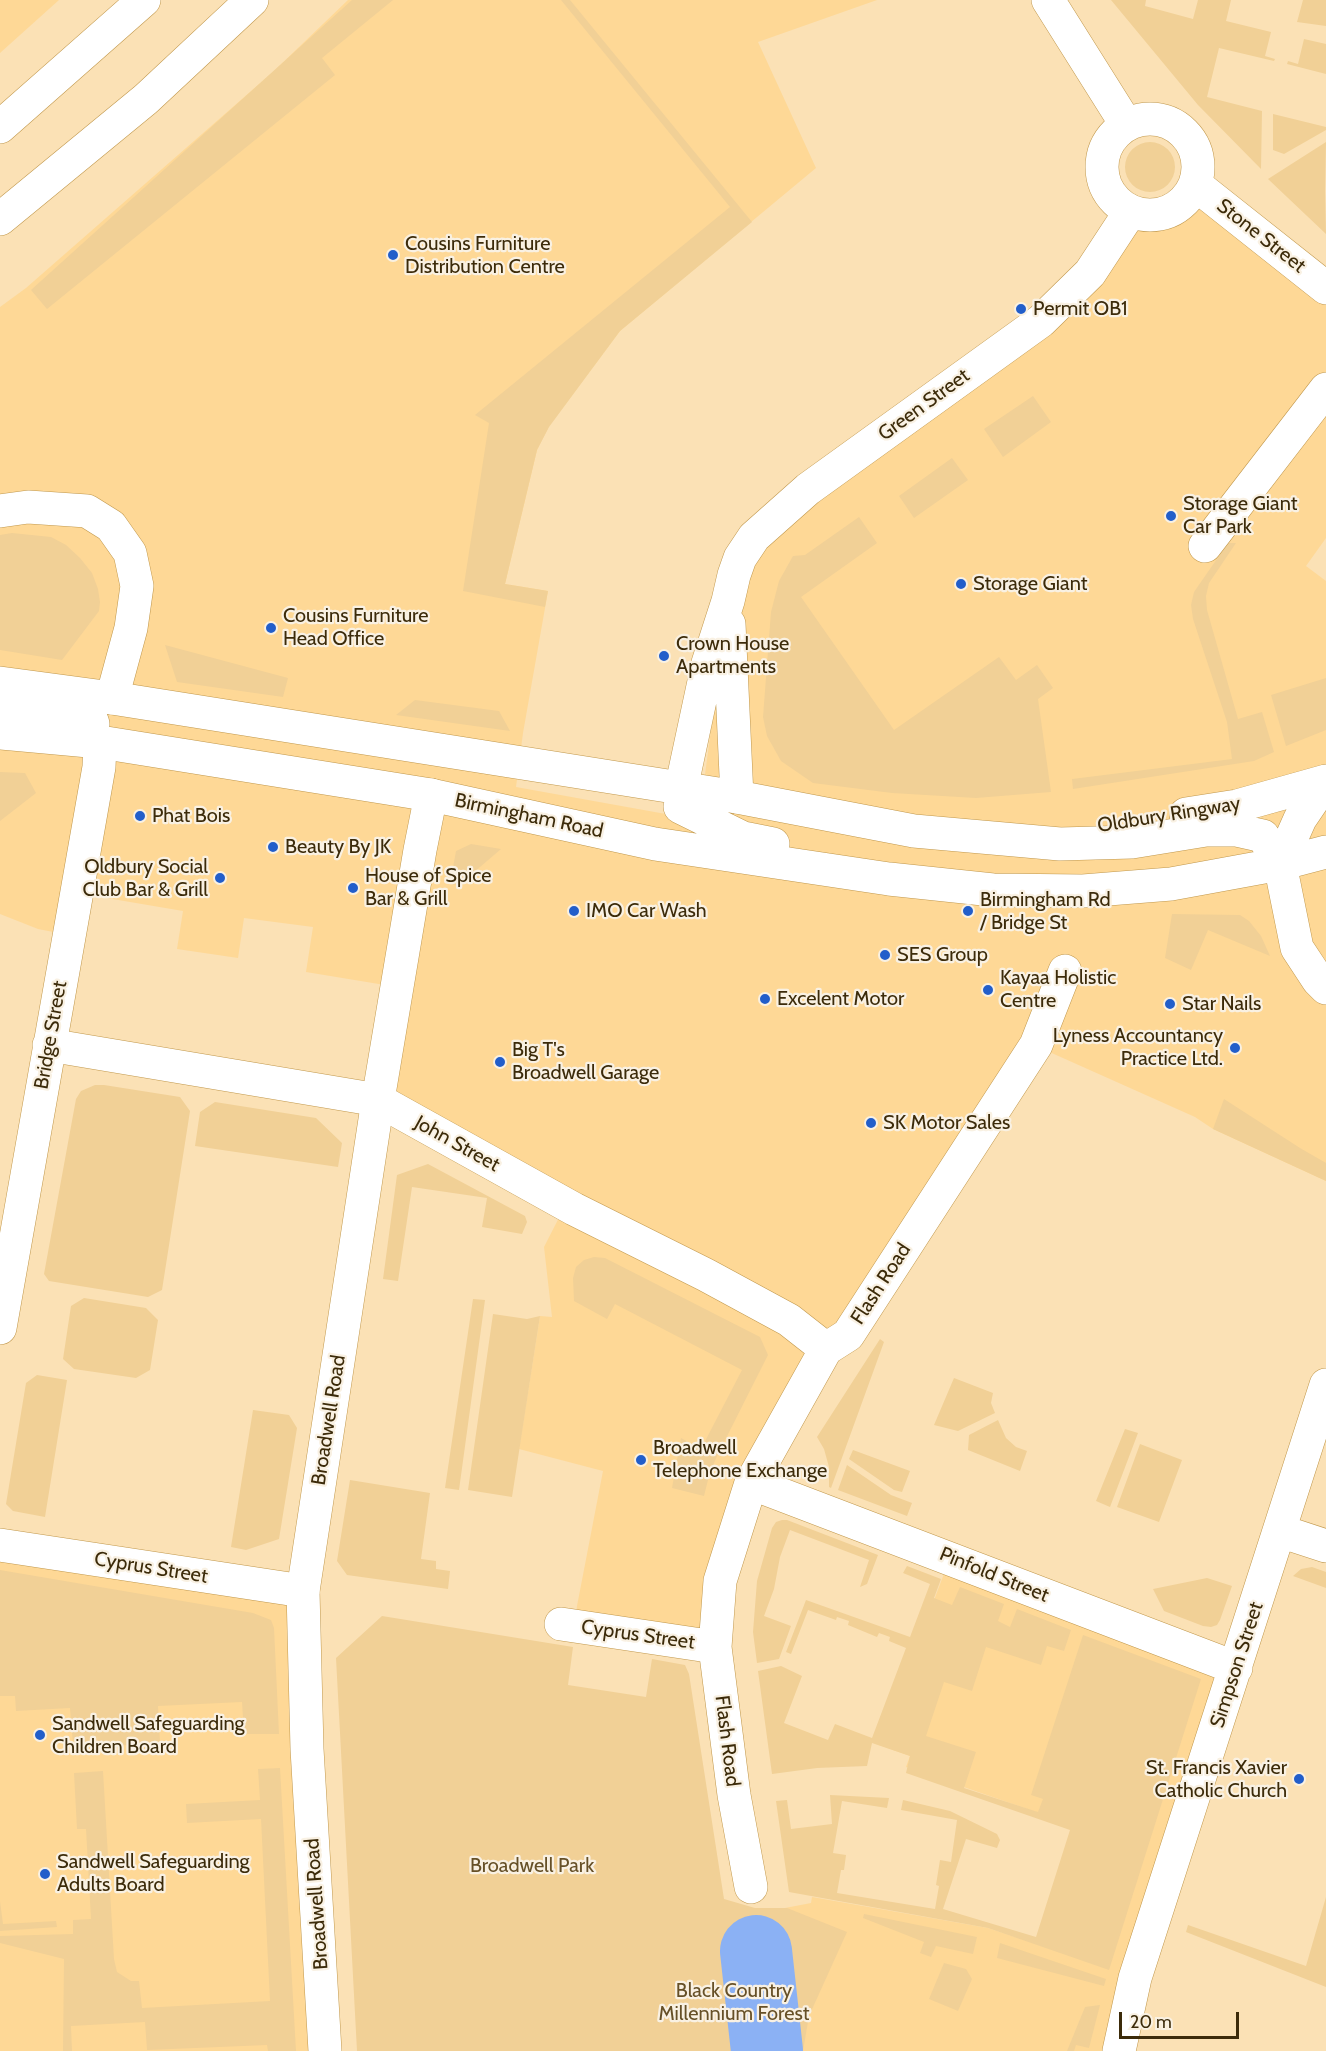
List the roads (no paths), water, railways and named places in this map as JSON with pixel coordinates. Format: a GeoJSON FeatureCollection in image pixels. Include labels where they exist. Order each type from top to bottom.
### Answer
{"type":"FeatureCollection","features":[{"type":"Feature","properties":{"kind":"main road"},"geometry":{"type":"LineString","coordinates":[[0,127],[144,0]]}},
{"type":"Feature","properties":{"kind":"main road"},"geometry":{"type":"LineString","coordinates":[[0,219],[146,99],[252,0]]}},
{"type":"Feature","properties":{"kind":"main road"},"geometry":{"type":"LineString","coordinates":[[1048,0],[1126,124]]}},
{"type":"Feature","properties":{"kind":"main road"},"geometry":{"type":"LineString","coordinates":[[1149,118],[1172,124],[1190,139],[1198,161],[1196,185],[1180,206],[1156,216],[1130,212],[1109,195],[1100,170],[1107,143],[1126,124],[1149,118]]}},
{"type":"Feature","properties":{"kind":"main road","name":"Stone Street"},"geometry":{"type":"LineString","coordinates":[[1196,185],[1326,288]]}},
{"type":"Feature","properties":{"kind":"main road","name":"Green Street"},"geometry":{"type":"LineString","coordinates":[[681,789],[708,663],[740,558],[754,537],[808,489],[1041,321],[1090,273],[1130,212]]}},
{"type":"Feature","properties":{"kind":"main road"},"geometry":{"type":"LineString","coordinates":[[1205,546],[1326,389]]}},
{"type":"Feature","properties":{"kind":"main road"},"geometry":{"type":"LineString","coordinates":[[0,512],[28,507],[87,511],[111,526],[130,553],[137,586],[131,627],[112,698]]}},
{"type":"Feature","properties":{"kind":"main road","name":"Green Street"},"geometry":{"type":"LineString","coordinates":[[728,601],[737,798]]}},
{"type":"Feature","properties":{"kind":"main road"},"geometry":{"type":"LineString","coordinates":[[0,683],[112,698],[737,798],[914,831],[1060,844],[1132,842],[1206,830],[1236,830],[1263,836],[1280,864],[1297,948],[1326,988]]}},
{"type":"Feature","properties":{"kind":"main road"},"geometry":{"type":"LineString","coordinates":[[0,707],[92,721],[100,742]]}},
{"type":"Feature","properties":{"kind":"main road"},"geometry":{"type":"LineString","coordinates":[[289,726],[313,754],[415,770],[431,795],[448,784],[482,772],[522,764]]}},
{"type":"Feature","properties":{"kind":"main road","name":"Birmingham Road"},"geometry":{"type":"LineString","coordinates":[[0,733],[100,742],[431,795],[655,844],[889,879],[993,890],[1059,890]]}},
{"type":"Feature","properties":{"kind":"main road","name":"Bridge Street"},"geometry":{"type":"LineString","coordinates":[[0,1328],[99,767],[100,742]]}},
{"type":"Feature","properties":{"kind":"main road","name":"Oldbury Ringway"},"geometry":{"type":"LineString","coordinates":[[1010,840],[1237,806],[1326,781]]}},
{"type":"Feature","properties":{"kind":"main road"},"geometry":{"type":"LineString","coordinates":[[1280,864],[1300,819],[1317,794],[1326,788]]}},
{"type":"Feature","properties":{"kind":"main road"},"geometry":{"type":"LineString","coordinates":[[681,789],[680,807],[743,838],[879,865],[1059,890],[1083,891],[1171,884],[1280,864],[1326,852]]}},
{"type":"Feature","properties":{"kind":"main road","name":"Broadwell Road"},"geometry":{"type":"LineString","coordinates":[[325,2051],[307,1749],[303,1591],[378,1100],[431,795]]}},
{"type":"Feature","properties":{"kind":"main road"},"geometry":{"type":"LineString","coordinates":[[655,844],[708,836],[732,818],[737,798]]}},
{"type":"Feature","properties":{"kind":"main road","name":"Flash Road"},"geometry":{"type":"LineString","coordinates":[[751,1887],[734,1795],[715,1647],[720,1581],[751,1482],[826,1349],[848,1335],[1036,1045],[1065,971]]}},
{"type":"Feature","properties":{"kind":"main road","name":"John Street"},"geometry":{"type":"LineString","coordinates":[[49,1045],[378,1100],[574,1209],[706,1275],[789,1320],[826,1349]]}},
{"type":"Feature","properties":{"kind":"main road","name":"Simpson Street"},"geometry":{"type":"LineString","coordinates":[[1119,2051],[1135,1978],[1326,1385]]}},
{"type":"Feature","properties":{"kind":"main road","name":"Pinfold Street"},"geometry":{"type":"LineString","coordinates":[[751,1482],[1236,1668]]}},
{"type":"Feature","properties":{"kind":"main road"},"geometry":{"type":"LineString","coordinates":[[1280,1531],[1326,1545]]}},
{"type":"Feature","properties":{"kind":"main road","name":"Cyprus Street"},"geometry":{"type":"LineString","coordinates":[[0,1545],[303,1591]]}},
{"type":"Feature","properties":{"kind":"main road","name":"Cyprus Street"},"geometry":{"type":"LineString","coordinates":[[561,1624],[715,1647]]}},
{"type":"Feature","properties":{"kind":"waterway"},"geometry":{"type":"LineString","coordinates":[[756,1951],[767,2051]]}},
{"type":"Feature","properties":{"kind":"place","name":"Cousins Furniture Distribution Centre"},"geometry":{"type":"Point","coordinates":[393,255]}},
{"type":"Feature","properties":{"kind":"place","name":"Permit OB1"},"geometry":{"type":"Point","coordinates":[1021,309]}},
{"type":"Feature","properties":{"kind":"place","name":"Storage Giant Car Park"},"geometry":{"type":"Point","coordinates":[1171,516]}},
{"type":"Feature","properties":{"kind":"place","name":"Storage Giant"},"geometry":{"type":"Point","coordinates":[961,584]}},
{"type":"Feature","properties":{"kind":"place","name":"Cousins Furniture Head Office"},"geometry":{"type":"Point","coordinates":[271,628]}},
{"type":"Feature","properties":{"kind":"place","name":"Crown House Apartments"},"geometry":{"type":"Point","coordinates":[664,656]}},
{"type":"Feature","properties":{"kind":"place","name":"Phat Bois"},"geometry":{"type":"Point","coordinates":[140,816]}},
{"type":"Feature","properties":{"kind":"place","name":"Beauty By JK"},"geometry":{"type":"Point","coordinates":[273,847]}},
{"type":"Feature","properties":{"kind":"place","name":"Oldbury Social Club Bar & Grill"},"geometry":{"type":"Point","coordinates":[220,878]}},
{"type":"Feature","properties":{"kind":"place","name":"House of Spice Bar & Grill"},"geometry":{"type":"Point","coordinates":[353,888]}},
{"type":"Feature","properties":{"kind":"place","name":"IMO Car Wash"},"geometry":{"type":"Point","coordinates":[574,911]}},
{"type":"Feature","properties":{"kind":"place","name":"Birmingham Rd / Bridge St"},"geometry":{"type":"Point","coordinates":[968,911]}},
{"type":"Feature","properties":{"kind":"place","name":"SES Group"},"geometry":{"type":"Point","coordinates":[885,955]}},
{"type":"Feature","properties":{"kind":"place","name":"Kayaa Holistic Centre"},"geometry":{"type":"Point","coordinates":[988,990]}},
{"type":"Feature","properties":{"kind":"place","name":"Excelent Motor"},"geometry":{"type":"Point","coordinates":[765,999]}},
{"type":"Feature","properties":{"kind":"place","name":"Star Nails"},"geometry":{"type":"Point","coordinates":[1170,1004]}},
{"type":"Feature","properties":{"kind":"place","name":"Lyness Accountancy Practice Ltd."},"geometry":{"type":"Point","coordinates":[1235,1048]}},
{"type":"Feature","properties":{"kind":"place","name":"Big T's Broadwell Garage"},"geometry":{"type":"Point","coordinates":[500,1062]}},
{"type":"Feature","properties":{"kind":"place","name":"SK Motor Sales"},"geometry":{"type":"Point","coordinates":[871,1123]}},
{"type":"Feature","properties":{"kind":"place","name":"Broadwell Telephone Exchange"},"geometry":{"type":"Point","coordinates":[641,1460]}},
{"type":"Feature","properties":{"kind":"place","name":"Sandwell Safeguarding Children Board"},"geometry":{"type":"Point","coordinates":[40,1735]}},
{"type":"Feature","properties":{"kind":"place","name":"St. Francis Xavier Catholic Church"},"geometry":{"type":"Point","coordinates":[1299,1779]}},
{"type":"Feature","properties":{"kind":"place","name":"Sandwell Safeguarding Adults Board"},"geometry":{"type":"Point","coordinates":[45,1874]}},
{"type":"Feature","properties":{"kind":"park label","name":"Broadwell Park"},"geometry":{"type":"Point","coordinates":[532,1866]}},
{"type":"Feature","properties":{"kind":"park label","name":"Black Country Millennium Forest"},"geometry":{"type":"Point","coordinates":[734,2002]}}]}
